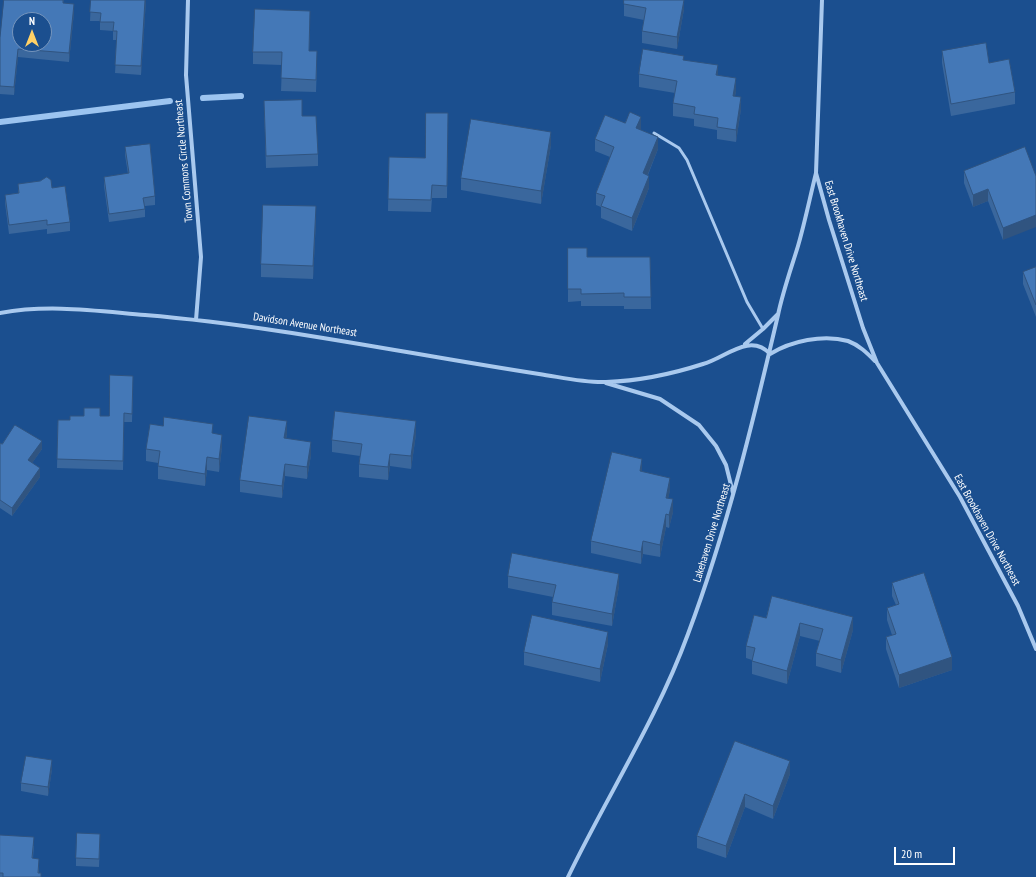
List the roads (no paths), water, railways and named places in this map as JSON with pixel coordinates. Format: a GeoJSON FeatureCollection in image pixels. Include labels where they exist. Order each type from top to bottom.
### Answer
{"type":"FeatureCollection","features":[{"type":"Feature","properties":{"kind":"street","name":"Town Commons Circle Northeast"},"geometry":{"type":"LineString","coordinates":[[188,0],[186,76],[201,257],[196,320]]}},
{"type":"Feature","properties":{"kind":"street","name":"East Brookhaven Drive Northeast"},"geometry":{"type":"LineString","coordinates":[[822,0],[816,173],[863,328],[878,363],[960,497],[1018,606],[1036,649]]}},
{"type":"Feature","properties":{"kind":"street","name":"Lakehaven Drive Northeast"},"geometry":{"type":"LineString","coordinates":[[568,877],[606,801],[666,689],[688,635],[710,571],[733,494],[770,354],[778,313],[816,173]]}},
{"type":"Feature","properties":{"kind":"street","name":"Davidson Avenue Northeast"},"geometry":{"type":"LineString","coordinates":[[0,313],[57,307],[255,326],[504,368],[604,382],[660,399],[699,425],[716,446],[723,459],[733,494]]}},
{"type":"Feature","properties":{"kind":"street","name":"Davidson Avenue Northeast"},"geometry":{"type":"LineString","coordinates":[[604,382],[658,376],[708,363],[744,345],[763,329],[778,313]]}},
{"type":"Feature","properties":{"kind":"street","name":"East Brookhaven Drive Northeast"},"geometry":{"type":"LineString","coordinates":[[770,354],[787,345],[822,339],[835,339],[849,341],[863,349],[878,363]]}},
{"type":"Feature","properties":{"kind":"street"},"geometry":{"type":"LineString","coordinates":[[744,345],[760,346],[770,354]]}},
{"type":"Feature","properties":{"kind":"lane"},"geometry":{"type":"LineString","coordinates":[[654,133],[679,148],[687,160],[747,302],[763,329]]}},
{"type":"Feature","properties":{"kind":"waterway"},"geometry":{"type":"LineString","coordinates":[[203,98],[241,96]]}},
{"type":"Feature","properties":{"kind":"waterway"},"geometry":{"type":"LineString","coordinates":[[0,122],[170,101]]}}]}
